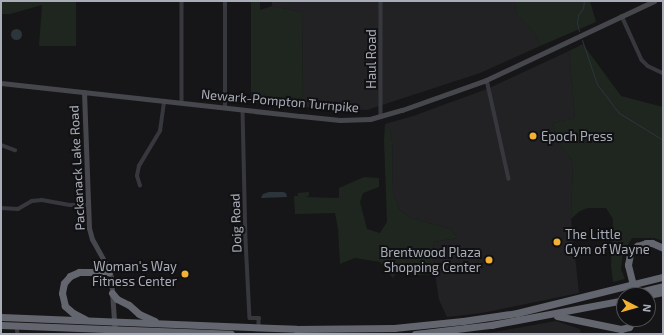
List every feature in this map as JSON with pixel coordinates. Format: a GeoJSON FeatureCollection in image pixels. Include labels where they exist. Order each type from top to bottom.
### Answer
{"type":"FeatureCollection","features":[{"type":"Feature","properties":{"kind":"highway"},"geometry":{"type":"LineString","coordinates":[[633,285],[628,265],[630,254],[633,250],[646,243],[652,243],[663,248]]}},
{"type":"Feature","properties":{"kind":"highway"},"geometry":{"type":"LineString","coordinates":[[109,272],[79,272],[70,276],[64,283],[62,293],[65,306],[73,313],[87,320],[115,328],[166,324],[259,328],[352,329],[449,323],[531,310],[616,289]]}},
{"type":"Feature","properties":{"kind":"highway"},"geometry":{"type":"LineString","coordinates":[[626,287],[663,277]]}},
{"type":"Feature","properties":{"kind":"highway"},"geometry":{"type":"LineString","coordinates":[[112,293],[139,314],[150,320],[166,324]]}},
{"type":"Feature","properties":{"kind":"highway"},"geometry":{"type":"LineString","coordinates":[[571,310],[616,299]]}},
{"type":"Feature","properties":{"kind":"highway"},"geometry":{"type":"LineString","coordinates":[[415,334],[463,329],[616,302]]}},
{"type":"Feature","properties":{"kind":"highway"},"geometry":{"type":"LineString","coordinates":[[547,315],[566,316],[621,329],[629,327]]}},
{"type":"Feature","properties":{"kind":"highway"},"geometry":{"type":"LineString","coordinates":[[1,317],[87,320]]}},
{"type":"Feature","properties":{"kind":"highway"},"geometry":{"type":"LineString","coordinates":[[1,325],[115,328],[231,334]]}},
{"type":"Feature","properties":{"kind":"main road","name":"Newark-Pompton Turnpike"},"geometry":{"type":"LineString","coordinates":[[1,83],[340,120],[360,120],[381,117],[487,80],[654,1]]}},
{"type":"Feature","properties":{"kind":"main road","name":"Packanack Lake Road"},"geometry":{"type":"LineString","coordinates":[[84,92],[88,206],[92,239],[109,272],[115,328]]}},
{"type":"Feature","properties":{"kind":"street"},"geometry":{"type":"LineString","coordinates":[[182,1],[182,103]]}},
{"type":"Feature","properties":{"kind":"street"},"geometry":{"type":"LineString","coordinates":[[225,1],[225,108]]}},
{"type":"Feature","properties":{"kind":"street","name":"Haul Road"},"geometry":{"type":"LineString","coordinates":[[381,1],[381,117]]}},
{"type":"Feature","properties":{"kind":"street"},"geometry":{"type":"LineString","coordinates":[[622,16],[642,60],[648,66],[663,73]]}},
{"type":"Feature","properties":{"kind":"street"},"geometry":{"type":"LineString","coordinates":[[487,80],[509,179]]}},
{"type":"Feature","properties":{"kind":"street"},"geometry":{"type":"LineString","coordinates":[[140,186],[137,176],[139,166],[160,131],[164,101]]}},
{"type":"Feature","properties":{"kind":"street","name":"Doig Road"},"geometry":{"type":"LineString","coordinates":[[243,110],[246,240],[250,318],[259,318],[259,328]]}},
{"type":"Feature","properties":{"kind":"street"},"geometry":{"type":"LineString","coordinates":[[1,145],[15,150]]}},
{"type":"Feature","properties":{"kind":"street"},"geometry":{"type":"LineString","coordinates":[[1,208],[18,209],[32,201],[42,200],[70,205],[88,206]]}},
{"type":"Feature","properties":{"kind":"street"},"geometry":{"type":"LineString","coordinates":[[18,325],[18,334]]}},
{"type":"Feature","properties":{"kind":"shaded area"},"geometry":{"type":"Polygon","coordinates":[[[1,1],[76,1],[76,46],[39,46],[42,5],[10,14],[1,14],[1,1]]]}},
{"type":"Feature","properties":{"kind":"shaded area"},"geometry":{"type":"Polygon","coordinates":[[[251,1],[260,1],[260,10],[272,6],[302,12],[303,107],[251,102],[251,1]]]}},
{"type":"Feature","properties":{"kind":"shaded area"},"geometry":{"type":"Polygon","coordinates":[[[272,1],[513,1],[515,3],[516,14],[535,33],[540,46],[480,73],[367,110],[303,107],[302,12],[272,6],[272,1]]]}},
{"type":"Feature","properties":{"kind":"shaded area"},"geometry":{"type":"Polygon","coordinates":[[[513,1],[590,1],[596,22],[540,46],[535,33],[516,14],[515,3],[513,1]]]}},
{"type":"Feature","properties":{"kind":"shaded area"},"geometry":{"type":"Polygon","coordinates":[[[16,28],[20,30],[22,34],[20,38],[16,40],[12,38],[10,34],[12,30],[16,28]]]}},
{"type":"Feature","properties":{"kind":"shaded area"},"geometry":{"type":"Polygon","coordinates":[[[583,44],[621,96],[663,107],[663,241],[654,238],[632,238],[623,253],[621,269],[625,279],[613,282],[611,265],[613,219],[606,208],[588,208],[580,211],[571,219],[573,161],[558,143],[553,123],[575,118],[569,51],[583,44]]]}},
{"type":"Feature","properties":{"kind":"shaded area"},"geometry":{"type":"Polygon","coordinates":[[[569,51],[575,118],[553,123],[558,143],[573,161],[571,219],[579,293],[482,313],[447,317],[439,300],[435,274],[433,242],[457,238],[451,229],[411,218],[400,210],[393,193],[392,141],[390,130],[385,124],[413,116],[487,89],[569,51]]]}},
{"type":"Feature","properties":{"kind":"shaded area"},"geometry":{"type":"Polygon","coordinates":[[[385,124],[390,130],[392,141],[393,193],[400,210],[411,218],[451,229],[457,238],[433,242],[435,274],[418,275],[401,265],[393,278],[380,262],[355,258],[340,264],[338,229],[335,213],[295,214],[294,196],[298,196],[298,193],[309,192],[309,196],[306,197],[339,198],[339,188],[364,177],[379,178],[379,187],[363,193],[360,202],[367,229],[380,233],[387,222],[384,140],[385,124]]]}},
{"type":"Feature","properties":{"kind":"shaded area"},"geometry":{"type":"Polygon","coordinates":[[[269,192],[283,192],[286,193],[287,197],[261,198],[263,194],[269,192]]]}},
{"type":"Feature","properties":{"kind":"shaded area"},"geometry":{"type":"Polygon","coordinates":[[[556,321],[580,329],[581,334],[483,334],[556,321]]]}},
{"type":"Feature","properties":{"kind":"waterway"},"geometry":{"type":"LineString","coordinates":[[579,31],[577,23],[578,15],[583,8],[584,1]]}},
{"type":"Feature","properties":{"kind":"waterway"},"geometry":{"type":"LineString","coordinates":[[582,40],[597,84],[619,113],[663,140]]}},
{"type":"Feature","properties":{"kind":"place","name":"Epoch Press"},"geometry":{"type":"Point","coordinates":[533,136]}},
{"type":"Feature","properties":{"kind":"place","name":"The Little Gym of Wayne"},"geometry":{"type":"Point","coordinates":[557,242]}},
{"type":"Feature","properties":{"kind":"place","name":"Brentwood Plaza Shopping Center"},"geometry":{"type":"Point","coordinates":[489,260]}},
{"type":"Feature","properties":{"kind":"place","name":"Woman's Way Fitness Center"},"geometry":{"type":"Point","coordinates":[185,274]}}]}
